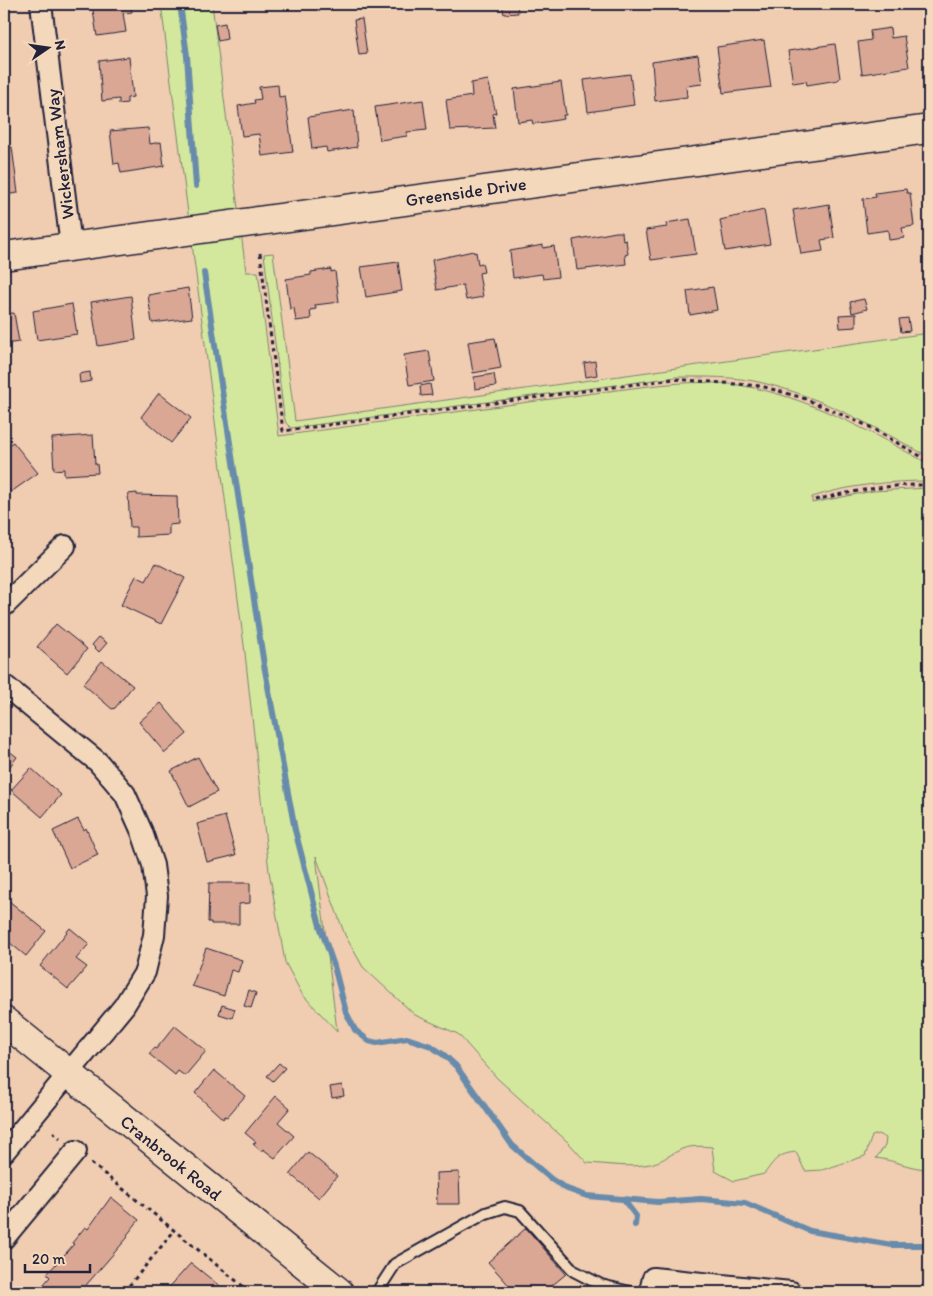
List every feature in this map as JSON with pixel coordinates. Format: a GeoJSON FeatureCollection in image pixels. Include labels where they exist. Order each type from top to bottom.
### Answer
{"type":"FeatureCollection","features":[{"type":"Feature","properties":{"kind":"street","name":"Wickersham Way"},"geometry":{"type":"LineString","coordinates":[[41,4],[71,246]]}},
{"type":"Feature","properties":{"kind":"street","name":"Greenside Drive"},"geometry":{"type":"LineString","coordinates":[[4,256],[929,129]]}},
{"type":"Feature","properties":{"kind":"street"},"geometry":{"type":"LineString","coordinates":[[4,606],[65,546]]}},
{"type":"Feature","properties":{"kind":"street"},"geometry":{"type":"LineString","coordinates":[[4,685],[98,762],[125,794],[142,832],[153,866],[158,896],[154,935],[144,972],[124,1006],[4,1152]]}},
{"type":"Feature","properties":{"kind":"street","name":"Cranbrook Road"},"geometry":{"type":"LineString","coordinates":[[4,1021],[339,1292]]}},
{"type":"Feature","properties":{"kind":"street"},"geometry":{"type":"LineString","coordinates":[[4,1238],[76,1151]]}},
{"type":"Feature","properties":{"kind":"street"},"geometry":{"type":"LineString","coordinates":[[650,1292],[653,1278],[791,1292]]}},
{"type":"Feature","properties":{"kind":"lane"},"geometry":{"type":"LineString","coordinates":[[377,1292],[395,1264],[486,1213],[505,1207],[520,1211],[574,1272],[600,1285],[630,1292]]}},
{"type":"Feature","properties":{"kind":"path"},"geometry":{"type":"LineString","coordinates":[[260,253],[283,431],[682,380],[761,386],[803,398],[868,426],[929,461]]}},
{"type":"Feature","properties":{"kind":"path"},"geometry":{"type":"LineString","coordinates":[[815,500],[853,491],[908,484],[929,485]]}},
{"type":"Feature","properties":{"kind":"path"},"geometry":{"type":"LineString","coordinates":[[4,1102],[9,1106]]}},
{"type":"Feature","properties":{"kind":"path"},"geometry":{"type":"LineString","coordinates":[[53,1132],[248,1292]]}},
{"type":"Feature","properties":{"kind":"path"},"geometry":{"type":"LineString","coordinates":[[124,1292],[174,1231]]}},
{"type":"Feature","properties":{"kind":"green space"},"geometry":{"type":"Polygon","coordinates":[[[161,4],[212,4],[246,272],[258,272],[279,436],[632,388],[677,383],[723,383],[764,390],[813,406],[860,427],[929,464],[929,481],[885,483],[855,487],[812,497],[812,503],[873,491],[929,488],[929,1169],[916,1168],[876,1158],[885,1146],[886,1138],[878,1134],[872,1136],[865,1156],[822,1170],[805,1171],[796,1152],[790,1153],[777,1158],[764,1174],[734,1181],[715,1171],[712,1147],[699,1146],[682,1149],[650,1164],[627,1166],[587,1163],[569,1143],[497,1078],[458,1034],[415,1015],[363,967],[345,935],[316,856],[337,1031],[302,994],[285,962],[269,871],[245,653],[161,4]]]}},
{"type":"Feature","properties":{"kind":"green space"},"geometry":{"type":"Polygon","coordinates":[[[273,253],[295,421],[929,333],[929,457],[849,414],[807,396],[763,383],[720,377],[676,377],[291,428],[286,423],[284,416],[264,254],[273,253]]]}},
{"type":"Feature","properties":{"kind":"building"},"geometry":{"type":"Polygon","coordinates":[[[92,4],[131,4],[132,12],[123,13],[126,32],[97,36],[92,4]]]}},
{"type":"Feature","properties":{"kind":"building"},"geometry":{"type":"Polygon","coordinates":[[[502,4],[517,4],[518,13],[504,14],[502,4]]]}},
{"type":"Feature","properties":{"kind":"building"},"geometry":{"type":"Polygon","coordinates":[[[362,19],[367,54],[359,55],[354,20],[362,19]]]}},
{"type":"Feature","properties":{"kind":"building"},"geometry":{"type":"Polygon","coordinates":[[[225,23],[227,39],[218,41],[215,25],[225,23]]]}},
{"type":"Feature","properties":{"kind":"building"},"geometry":{"type":"Polygon","coordinates":[[[890,28],[891,38],[904,36],[909,67],[862,74],[858,42],[871,40],[870,31],[890,28]]]}},
{"type":"Feature","properties":{"kind":"building"},"geometry":{"type":"Polygon","coordinates":[[[764,40],[771,87],[723,93],[717,47],[764,40]]]}},
{"type":"Feature","properties":{"kind":"building"},"geometry":{"type":"Polygon","coordinates":[[[835,44],[840,78],[838,80],[807,85],[806,81],[793,83],[788,51],[835,44]]]}},
{"type":"Feature","properties":{"kind":"building"},"geometry":{"type":"Polygon","coordinates":[[[698,55],[702,84],[686,86],[687,97],[655,101],[652,62],[698,55]]]}},
{"type":"Feature","properties":{"kind":"building"},"geometry":{"type":"Polygon","coordinates":[[[129,57],[133,97],[127,98],[127,103],[119,104],[119,99],[102,101],[99,61],[129,57]]]}},
{"type":"Feature","properties":{"kind":"building"},"geometry":{"type":"Polygon","coordinates":[[[630,74],[634,105],[588,112],[584,80],[630,74]]]}},
{"type":"Feature","properties":{"kind":"building"},"geometry":{"type":"Polygon","coordinates":[[[488,80],[496,113],[493,114],[495,128],[450,130],[446,100],[472,96],[471,83],[488,80]]]}},
{"type":"Feature","properties":{"kind":"building"},"geometry":{"type":"Polygon","coordinates":[[[561,82],[566,115],[563,115],[564,119],[533,124],[532,120],[518,122],[514,89],[561,82]]]}},
{"type":"Feature","properties":{"kind":"building"},"geometry":{"type":"Polygon","coordinates":[[[278,85],[279,97],[285,96],[293,152],[262,156],[259,134],[242,136],[238,106],[255,103],[254,100],[261,99],[259,87],[278,85]]]}},
{"type":"Feature","properties":{"kind":"building"},"geometry":{"type":"Polygon","coordinates":[[[4,95],[9,130],[4,131],[4,95]]]}},
{"type":"Feature","properties":{"kind":"building"},"geometry":{"type":"Polygon","coordinates":[[[423,100],[427,130],[407,132],[407,136],[380,140],[375,107],[423,100]]]}},
{"type":"Feature","properties":{"kind":"building"},"geometry":{"type":"Polygon","coordinates":[[[354,110],[357,147],[327,152],[326,147],[312,149],[308,117],[354,110]]]}},
{"type":"Feature","properties":{"kind":"building"},"geometry":{"type":"Polygon","coordinates":[[[148,128],[150,144],[161,142],[164,166],[121,173],[119,163],[114,164],[110,131],[148,128]]]}},
{"type":"Feature","properties":{"kind":"building"},"geometry":{"type":"Polygon","coordinates":[[[12,147],[18,193],[4,195],[4,148],[12,147]]]}},
{"type":"Feature","properties":{"kind":"building"},"geometry":{"type":"Polygon","coordinates":[[[906,189],[907,193],[910,193],[914,226],[902,228],[904,238],[889,240],[888,230],[867,233],[863,199],[876,197],[875,193],[906,189]]]}},
{"type":"Feature","properties":{"kind":"building"},"geometry":{"type":"Polygon","coordinates":[[[829,204],[834,238],[821,240],[823,251],[801,254],[793,210],[829,204]]]}},
{"type":"Feature","properties":{"kind":"building"},"geometry":{"type":"Polygon","coordinates":[[[764,210],[770,244],[725,251],[720,220],[764,210]]]}},
{"type":"Feature","properties":{"kind":"building"},"geometry":{"type":"Polygon","coordinates":[[[690,219],[696,254],[651,260],[646,230],[667,227],[666,223],[690,219]]]}},
{"type":"Feature","properties":{"kind":"building"},"geometry":{"type":"Polygon","coordinates":[[[622,232],[623,241],[626,240],[628,254],[625,255],[626,264],[577,270],[573,240],[622,232]]]}},
{"type":"Feature","properties":{"kind":"building"},"geometry":{"type":"Polygon","coordinates":[[[543,245],[543,248],[554,246],[558,277],[543,279],[542,274],[513,278],[510,251],[543,245]]]}},
{"type":"Feature","properties":{"kind":"building"},"geometry":{"type":"Polygon","coordinates":[[[473,251],[474,253],[476,252],[478,264],[482,263],[484,272],[479,273],[483,297],[466,300],[463,285],[437,290],[432,260],[473,251]]]}},
{"type":"Feature","properties":{"kind":"building"},"geometry":{"type":"Polygon","coordinates":[[[398,262],[402,291],[366,297],[361,267],[398,262]]]}},
{"type":"Feature","properties":{"kind":"building"},"geometry":{"type":"Polygon","coordinates":[[[331,269],[331,272],[335,271],[339,302],[315,305],[316,309],[310,310],[311,319],[296,321],[294,308],[290,309],[286,279],[311,275],[311,272],[331,269]]]}},
{"type":"Feature","properties":{"kind":"building"},"geometry":{"type":"Polygon","coordinates":[[[713,287],[717,310],[690,315],[687,291],[713,287]]]}},
{"type":"Feature","properties":{"kind":"building"},"geometry":{"type":"Polygon","coordinates":[[[188,288],[192,318],[152,323],[148,295],[188,288]]]}},
{"type":"Feature","properties":{"kind":"building"},"geometry":{"type":"Polygon","coordinates":[[[131,296],[136,340],[98,346],[91,302],[131,296]]]}},
{"type":"Feature","properties":{"kind":"building"},"geometry":{"type":"Polygon","coordinates":[[[864,299],[867,309],[852,313],[850,302],[864,299]]]}},
{"type":"Feature","properties":{"kind":"building"},"geometry":{"type":"Polygon","coordinates":[[[72,304],[77,334],[37,340],[33,311],[72,304]]]}},
{"type":"Feature","properties":{"kind":"building"},"geometry":{"type":"Polygon","coordinates":[[[14,313],[19,342],[4,344],[4,314],[14,313]]]}},
{"type":"Feature","properties":{"kind":"building"},"geometry":{"type":"Polygon","coordinates":[[[856,314],[856,327],[840,328],[839,315],[856,314]]]}},
{"type":"Feature","properties":{"kind":"building"},"geometry":{"type":"Polygon","coordinates":[[[908,318],[910,331],[901,332],[899,319],[908,318]]]}},
{"type":"Feature","properties":{"kind":"building"},"geometry":{"type":"Polygon","coordinates":[[[495,338],[501,368],[473,373],[468,342],[495,338]]]}},
{"type":"Feature","properties":{"kind":"building"},"geometry":{"type":"Polygon","coordinates":[[[429,351],[434,381],[409,385],[404,355],[429,351]]]}},
{"type":"Feature","properties":{"kind":"building"},"geometry":{"type":"Polygon","coordinates":[[[595,361],[597,375],[586,377],[584,363],[595,361]]]}},
{"type":"Feature","properties":{"kind":"building"},"geometry":{"type":"Polygon","coordinates":[[[90,372],[91,381],[80,383],[79,374],[90,372]]]}},
{"type":"Feature","properties":{"kind":"building"},"geometry":{"type":"Polygon","coordinates":[[[494,374],[496,386],[475,389],[474,377],[494,374]]]}},
{"type":"Feature","properties":{"kind":"building"},"geometry":{"type":"Polygon","coordinates":[[[430,384],[432,395],[421,396],[420,386],[430,384]]]}},
{"type":"Feature","properties":{"kind":"building"},"geometry":{"type":"Polygon","coordinates":[[[159,393],[191,418],[171,443],[141,417],[159,393]]]}},
{"type":"Feature","properties":{"kind":"building"},"geometry":{"type":"Polygon","coordinates":[[[93,435],[95,464],[97,464],[98,473],[64,475],[64,469],[54,470],[52,438],[93,435]]]}},
{"type":"Feature","properties":{"kind":"building"},"geometry":{"type":"Polygon","coordinates":[[[13,442],[38,473],[11,492],[7,487],[4,490],[4,449],[13,442]]]}},
{"type":"Feature","properties":{"kind":"building"},"geometry":{"type":"Polygon","coordinates":[[[137,493],[137,495],[177,496],[178,524],[169,525],[169,535],[136,537],[136,527],[130,527],[128,494],[137,493]]]}},
{"type":"Feature","properties":{"kind":"building"},"geometry":{"type":"Polygon","coordinates":[[[156,563],[185,578],[161,624],[121,605],[136,576],[146,581],[156,563]]]}},
{"type":"Feature","properties":{"kind":"building"},"geometry":{"type":"Polygon","coordinates":[[[56,624],[87,649],[67,673],[37,647],[56,624]]]}},
{"type":"Feature","properties":{"kind":"building"},"geometry":{"type":"Polygon","coordinates":[[[99,637],[107,643],[99,652],[92,645],[99,637]]]}},
{"type":"Feature","properties":{"kind":"building"},"geometry":{"type":"Polygon","coordinates":[[[102,661],[133,686],[115,708],[112,709],[83,684],[102,661]]]}},
{"type":"Feature","properties":{"kind":"building"},"geometry":{"type":"Polygon","coordinates":[[[161,703],[187,734],[165,753],[139,722],[161,703]]]}},
{"type":"Feature","properties":{"kind":"building"},"geometry":{"type":"Polygon","coordinates":[[[4,747],[17,757],[4,774],[4,747]]]}},
{"type":"Feature","properties":{"kind":"building"},"geometry":{"type":"Polygon","coordinates":[[[198,757],[217,792],[189,807],[171,771],[198,757]]]}},
{"type":"Feature","properties":{"kind":"building"},"geometry":{"type":"Polygon","coordinates":[[[31,768],[61,795],[42,817],[11,790],[31,768]]]}},
{"type":"Feature","properties":{"kind":"building"},"geometry":{"type":"Polygon","coordinates":[[[225,816],[236,855],[207,862],[197,824],[225,816]]]}},
{"type":"Feature","properties":{"kind":"building"},"geometry":{"type":"Polygon","coordinates":[[[78,819],[84,830],[86,828],[98,855],[70,868],[53,831],[78,819]]]}},
{"type":"Feature","properties":{"kind":"building"},"geometry":{"type":"Polygon","coordinates":[[[209,883],[250,883],[250,903],[239,904],[239,924],[211,924],[211,922],[208,922],[209,883]]]}},
{"type":"Feature","properties":{"kind":"building"},"geometry":{"type":"Polygon","coordinates":[[[9,901],[46,931],[26,956],[4,938],[4,908],[9,901]]]}},
{"type":"Feature","properties":{"kind":"building"},"geometry":{"type":"Polygon","coordinates":[[[70,928],[89,944],[76,959],[87,967],[68,989],[40,966],[70,928]]]}},
{"type":"Feature","properties":{"kind":"building"},"geometry":{"type":"Polygon","coordinates":[[[206,948],[242,960],[238,972],[231,970],[224,996],[192,986],[206,948]]]}},
{"type":"Feature","properties":{"kind":"building"},"geometry":{"type":"Polygon","coordinates":[[[249,990],[256,993],[251,1008],[244,1006],[249,990]]]}},
{"type":"Feature","properties":{"kind":"building"},"geometry":{"type":"Polygon","coordinates":[[[222,1005],[235,1009],[232,1018],[219,1014],[222,1005]]]}},
{"type":"Feature","properties":{"kind":"building"},"geometry":{"type":"Polygon","coordinates":[[[175,1026],[206,1051],[185,1076],[178,1071],[175,1075],[149,1054],[154,1048],[156,1049],[175,1026]]]}},
{"type":"Feature","properties":{"kind":"building"},"geometry":{"type":"Polygon","coordinates":[[[279,1063],[285,1068],[273,1081],[267,1076],[279,1063]]]}},
{"type":"Feature","properties":{"kind":"building"},"geometry":{"type":"Polygon","coordinates":[[[214,1070],[245,1096],[227,1117],[225,1116],[223,1119],[195,1093],[214,1070]]]}},
{"type":"Feature","properties":{"kind":"building"},"geometry":{"type":"Polygon","coordinates":[[[342,1085],[344,1096],[332,1098],[330,1087],[342,1085]]]}},
{"type":"Feature","properties":{"kind":"building"},"geometry":{"type":"Polygon","coordinates":[[[276,1096],[290,1108],[278,1122],[294,1136],[275,1158],[263,1149],[261,1151],[253,1144],[256,1142],[245,1133],[276,1096]]]}},
{"type":"Feature","properties":{"kind":"building"},"geometry":{"type":"Polygon","coordinates":[[[308,1152],[337,1176],[319,1198],[290,1174],[308,1152]]]}},
{"type":"Feature","properties":{"kind":"building"},"geometry":{"type":"Polygon","coordinates":[[[459,1172],[460,1204],[437,1204],[436,1173],[459,1172]]]}},
{"type":"Feature","properties":{"kind":"building"},"geometry":{"type":"Polygon","coordinates":[[[111,1197],[139,1220],[127,1235],[128,1237],[80,1292],[33,1292],[36,1289],[38,1291],[50,1277],[47,1274],[74,1244],[72,1243],[85,1227],[88,1229],[111,1197]]]}},
{"type":"Feature","properties":{"kind":"building"},"geometry":{"type":"Polygon","coordinates":[[[526,1228],[566,1274],[544,1292],[515,1292],[488,1262],[526,1228]]]}},
{"type":"Feature","properties":{"kind":"building"},"geometry":{"type":"Polygon","coordinates":[[[191,1263],[221,1287],[216,1292],[165,1292],[191,1263]]]}},
{"type":"Feature","properties":{"kind":"waterway"},"geometry":{"type":"LineString","coordinates":[[180,4],[187,56],[196,186]]}},
{"type":"Feature","properties":{"kind":"waterway"},"geometry":{"type":"LineString","coordinates":[[204,273],[264,665],[295,830],[320,926],[334,966],[346,1012],[355,1030],[369,1041],[377,1043],[407,1038],[431,1046],[444,1055],[456,1066],[512,1145],[551,1179],[567,1189],[587,1196],[658,1202],[701,1199],[745,1203],[810,1231],[892,1245],[929,1245]]}},
{"type":"Feature","properties":{"kind":"waterway"},"geometry":{"type":"LineString","coordinates":[[623,1199],[636,1216],[635,1225]]}}]}
